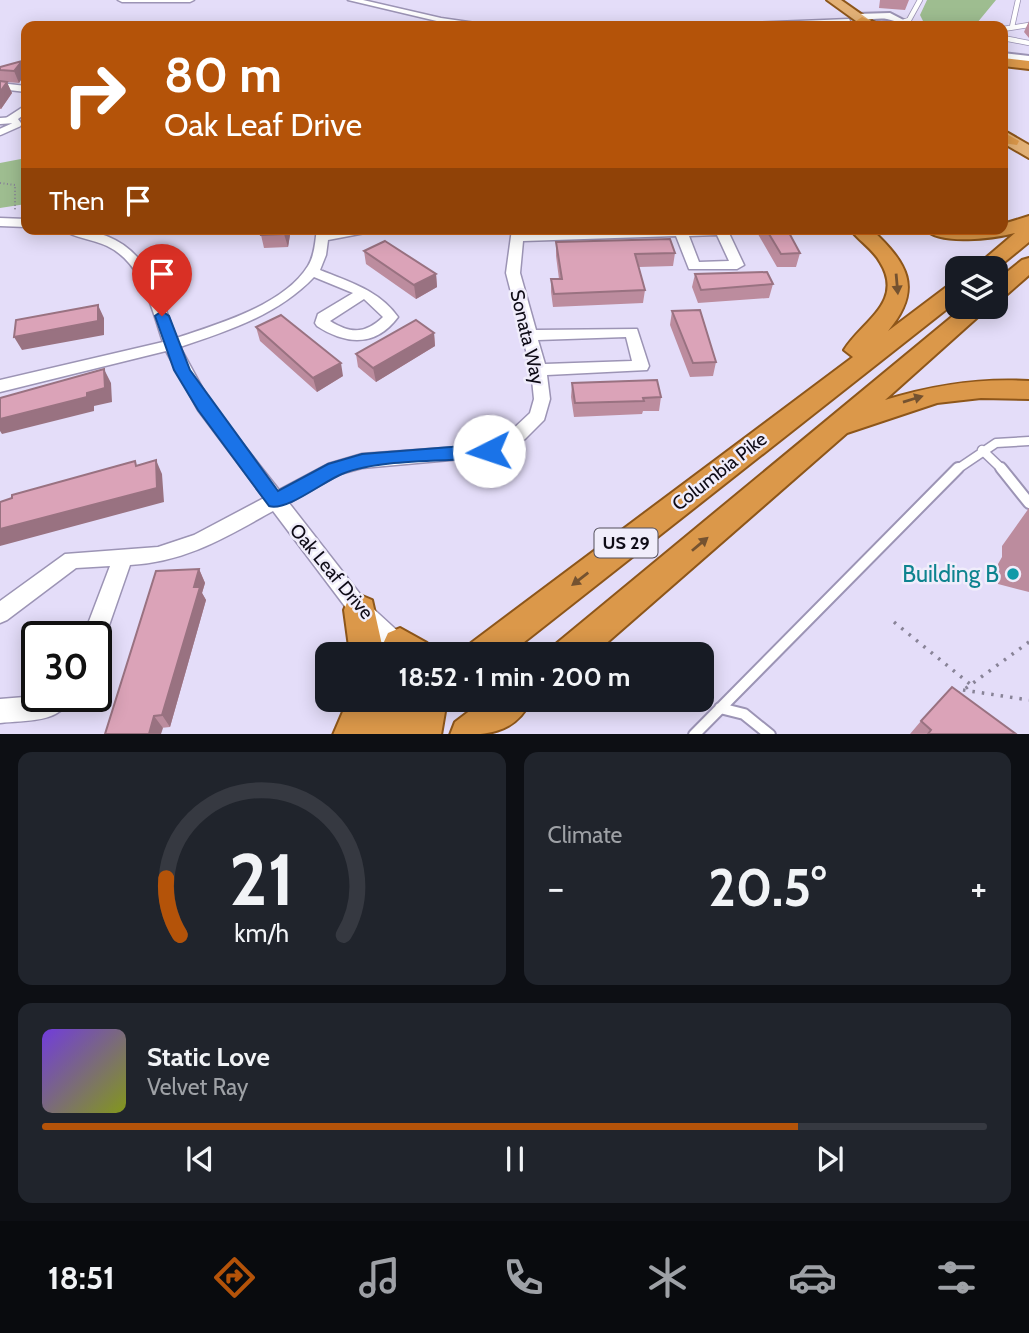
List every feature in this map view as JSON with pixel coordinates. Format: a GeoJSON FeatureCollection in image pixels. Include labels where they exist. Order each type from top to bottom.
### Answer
{"type":"FeatureCollection","features":[{"type":"Feature","properties":{"kind":"highway"},"geometry":{"type":"LineString","coordinates":[[1008,63],[1029,65]]}},
{"type":"Feature","properties":{"kind":"highway"},"geometry":{"type":"LineString","coordinates":[[1008,229],[1029,222]]}},
{"type":"Feature","properties":{"kind":"highway"},"geometry":{"type":"LineString","coordinates":[[1000,256],[1029,232]]}},
{"type":"Feature","properties":{"kind":"highway"},"geometry":{"type":"LineString","coordinates":[[769,432],[879,328],[896,304],[899,289],[895,269],[865,235]]}},
{"type":"Feature","properties":{"kind":"highway"},"geometry":{"type":"LineString","coordinates":[[1008,282],[1029,264]]}},
{"type":"Feature","properties":{"kind":"highway","name":"Columbia Pike"},"geometry":{"type":"LineString","coordinates":[[498,642],[945,299]]}},
{"type":"Feature","properties":{"kind":"highway","name":"US 29"},"geometry":{"type":"LineString","coordinates":[[583,642],[964,319]]}},
{"type":"Feature","properties":{"kind":"highway"},"geometry":{"type":"LineString","coordinates":[[827,434],[919,396],[978,387],[1029,390]]}},
{"type":"Feature","properties":{"kind":"highway"},"geometry":{"type":"LineString","coordinates":[[360,610],[365,642]]}},
{"type":"Feature","properties":{"kind":"highway"},"geometry":{"type":"LineString","coordinates":[[351,734],[361,712]]}},
{"type":"Feature","properties":{"kind":"highway"},"geometry":{"type":"LineString","coordinates":[[377,734],[407,712]]}},
{"type":"Feature","properties":{"kind":"highway"},"geometry":{"type":"LineString","coordinates":[[423,734],[427,712]]}},
{"type":"Feature","properties":{"kind":"highway"},"geometry":{"type":"LineString","coordinates":[[472,733],[498,712]]}},
{"type":"Feature","properties":{"kind":"main road"},"geometry":{"type":"LineString","coordinates":[[827,1],[858,21]]}},
{"type":"Feature","properties":{"kind":"main road"},"geometry":{"type":"LineString","coordinates":[[1008,119],[1029,133]]}},
{"type":"Feature","properties":{"kind":"main road"},"geometry":{"type":"LineString","coordinates":[[1008,139],[1029,153]]}},
{"type":"Feature","properties":{"kind":"street"},"geometry":{"type":"LineString","coordinates":[[122,0],[190,0]]}},
{"type":"Feature","properties":{"kind":"street"},"geometry":{"type":"LineString","coordinates":[[352,0],[450,21]]}},
{"type":"Feature","properties":{"kind":"street"},"geometry":{"type":"LineString","coordinates":[[866,21],[880,15],[897,21]]}},
{"type":"Feature","properties":{"kind":"street"},"geometry":{"type":"LineString","coordinates":[[1008,57],[1029,59]]}},
{"type":"Feature","properties":{"kind":"street"},"geometry":{"type":"LineString","coordinates":[[0,86],[21,88]]}},
{"type":"Feature","properties":{"kind":"street"},"geometry":{"type":"LineString","coordinates":[[5,120],[21,111]]}},
{"type":"Feature","properties":{"kind":"street"},"geometry":{"type":"LineString","coordinates":[[0,222],[20,220]]}},
{"type":"Feature","properties":{"kind":"street","name":"Oak Leaf Drive"},"geometry":{"type":"LineString","coordinates":[[101,235],[141,265],[154,289],[170,342],[182,370],[204,406],[360,610],[397,642]]}},
{"type":"Feature","properties":{"kind":"street"},"geometry":{"type":"LineString","coordinates":[[0,386],[85,367],[255,315],[294,290],[312,272],[322,251],[322,235]]}},
{"type":"Feature","properties":{"kind":"street","name":"Sonata Way"},"geometry":{"type":"LineString","coordinates":[[0,613],[72,560],[158,555],[200,542],[334,469],[362,461],[489,451],[519,434],[538,415],[542,399],[531,335],[513,273],[517,235]]}},
{"type":"Feature","properties":{"kind":"street"},"geometry":{"type":"LineString","coordinates":[[312,272],[364,293]]}},
{"type":"Feature","properties":{"kind":"street"},"geometry":{"type":"LineString","coordinates":[[531,335],[632,332],[641,366],[539,370]]}},
{"type":"Feature","properties":{"kind":"street"},"geometry":{"type":"LineString","coordinates":[[100,621],[123,558]]}},
{"type":"Feature","properties":{"kind":"street"},"geometry":{"type":"LineString","coordinates":[[0,711],[21,710]]}},
{"type":"Feature","properties":{"kind":"lane"},"geometry":{"type":"LineString","coordinates":[[908,21],[920,0]]}},
{"type":"Feature","properties":{"kind":"lane"},"geometry":{"type":"LineString","coordinates":[[1012,27],[1018,0]]}},
{"type":"Feature","properties":{"kind":"lane"},"geometry":{"type":"LineString","coordinates":[[1008,28],[1029,25]]}},
{"type":"Feature","properties":{"kind":"lane"},"geometry":{"type":"LineString","coordinates":[[1008,39],[1029,43]]}},
{"type":"Feature","properties":{"kind":"lane"},"geometry":{"type":"LineString","coordinates":[[0,132],[18,124],[5,120]]}},
{"type":"Feature","properties":{"kind":"lane"},"geometry":{"type":"LineString","coordinates":[[694,734],[943,482],[982,450],[1011,437],[1029,441]]}},
{"type":"Feature","properties":{"kind":"lane"},"geometry":{"type":"LineString","coordinates":[[982,450],[997,463],[1029,503]]}},
{"type":"Feature","properties":{"kind":"lane"},"geometry":{"type":"LineString","coordinates":[[720,708],[744,714],[770,734]]}},
{"type":"Feature","properties":{"kind":"path"},"geometry":{"type":"LineString","coordinates":[[0,183],[15,186],[20,220]]}},
{"type":"Feature","properties":{"kind":"path"},"geometry":{"type":"LineString","coordinates":[[894,622],[970,684]]}},
{"type":"Feature","properties":{"kind":"path"},"geometry":{"type":"LineString","coordinates":[[954,698],[1029,642]]}},
{"type":"Feature","properties":{"kind":"path"},"geometry":{"type":"LineString","coordinates":[[962,690],[1029,700]]}},
{"type":"Feature","properties":{"kind":"green space"},"geometry":{"type":"Polygon","coordinates":[[[927,0],[996,0],[979,21],[923,21],[920,15],[927,0]]]}},
{"type":"Feature","properties":{"kind":"green space"},"geometry":{"type":"Polygon","coordinates":[[[21,159],[21,205],[0,208],[0,163],[21,159]]]}},
{"type":"Feature","properties":{"kind":"building"},"geometry":{"type":"Polygon","coordinates":[[[21,61],[14,71],[0,70],[0,67],[21,61]]]}},
{"type":"Feature","properties":{"kind":"building"},"geometry":{"type":"Polygon","coordinates":[[[0,81],[7,82],[0,92],[0,81]]]}},
{"type":"Feature","properties":{"kind":"building"},"geometry":{"type":"Polygon","coordinates":[[[770,235],[790,235],[800,253],[781,254],[770,235]]]}},
{"type":"Feature","properties":{"kind":"building"},"geometry":{"type":"Polygon","coordinates":[[[670,239],[675,253],[635,254],[645,290],[554,294],[551,279],[562,279],[556,242],[670,239]]]}},
{"type":"Feature","properties":{"kind":"building"},"geometry":{"type":"Polygon","coordinates":[[[385,241],[436,274],[414,285],[364,251],[385,241]]]}},
{"type":"Feature","properties":{"kind":"building"},"geometry":{"type":"Polygon","coordinates":[[[767,272],[773,284],[701,290],[695,274],[767,272]]]}},
{"type":"Feature","properties":{"kind":"building"},"geometry":{"type":"Polygon","coordinates":[[[98,305],[98,321],[14,337],[16,320],[98,305]]]}},
{"type":"Feature","properties":{"kind":"building"},"geometry":{"type":"Polygon","coordinates":[[[700,310],[716,362],[693,363],[672,311],[700,310]]]}},
{"type":"Feature","properties":{"kind":"building"},"geometry":{"type":"Polygon","coordinates":[[[281,315],[341,363],[313,378],[256,327],[281,315]]]}},
{"type":"Feature","properties":{"kind":"building"},"geometry":{"type":"Polygon","coordinates":[[[416,320],[434,333],[373,368],[356,354],[416,320]]]}},
{"type":"Feature","properties":{"kind":"building"},"geometry":{"type":"Polygon","coordinates":[[[104,369],[105,388],[87,393],[87,397],[0,419],[0,398],[104,369]]]}},
{"type":"Feature","properties":{"kind":"building"},"geometry":{"type":"Polygon","coordinates":[[[657,380],[661,397],[643,398],[644,401],[575,403],[572,383],[657,380]]]}},
{"type":"Feature","properties":{"kind":"building"},"geometry":{"type":"Polygon","coordinates":[[[156,460],[157,488],[0,529],[0,502],[12,498],[12,495],[135,461],[136,466],[156,460]]]}},
{"type":"Feature","properties":{"kind":"building"},"geometry":{"type":"Polygon","coordinates":[[[199,569],[194,587],[200,587],[162,715],[154,716],[149,734],[105,734],[112,712],[156,571],[199,569]]]}},
{"type":"Feature","properties":{"kind":"building"},"geometry":{"type":"Polygon","coordinates":[[[952,687],[1016,734],[928,734],[931,730],[921,721],[952,687]]]}},
{"type":"Feature","properties":{"kind":"place","name":"Building B"},"geometry":{"type":"Point","coordinates":[1013,574]}},
{"type":"Feature","properties":{"kind":"route"},"geometry":{"type":"LineString","coordinates":[[162,316],[182,370],[204,406],[275,501],[334,469],[362,461],[489,451]]}}]}
